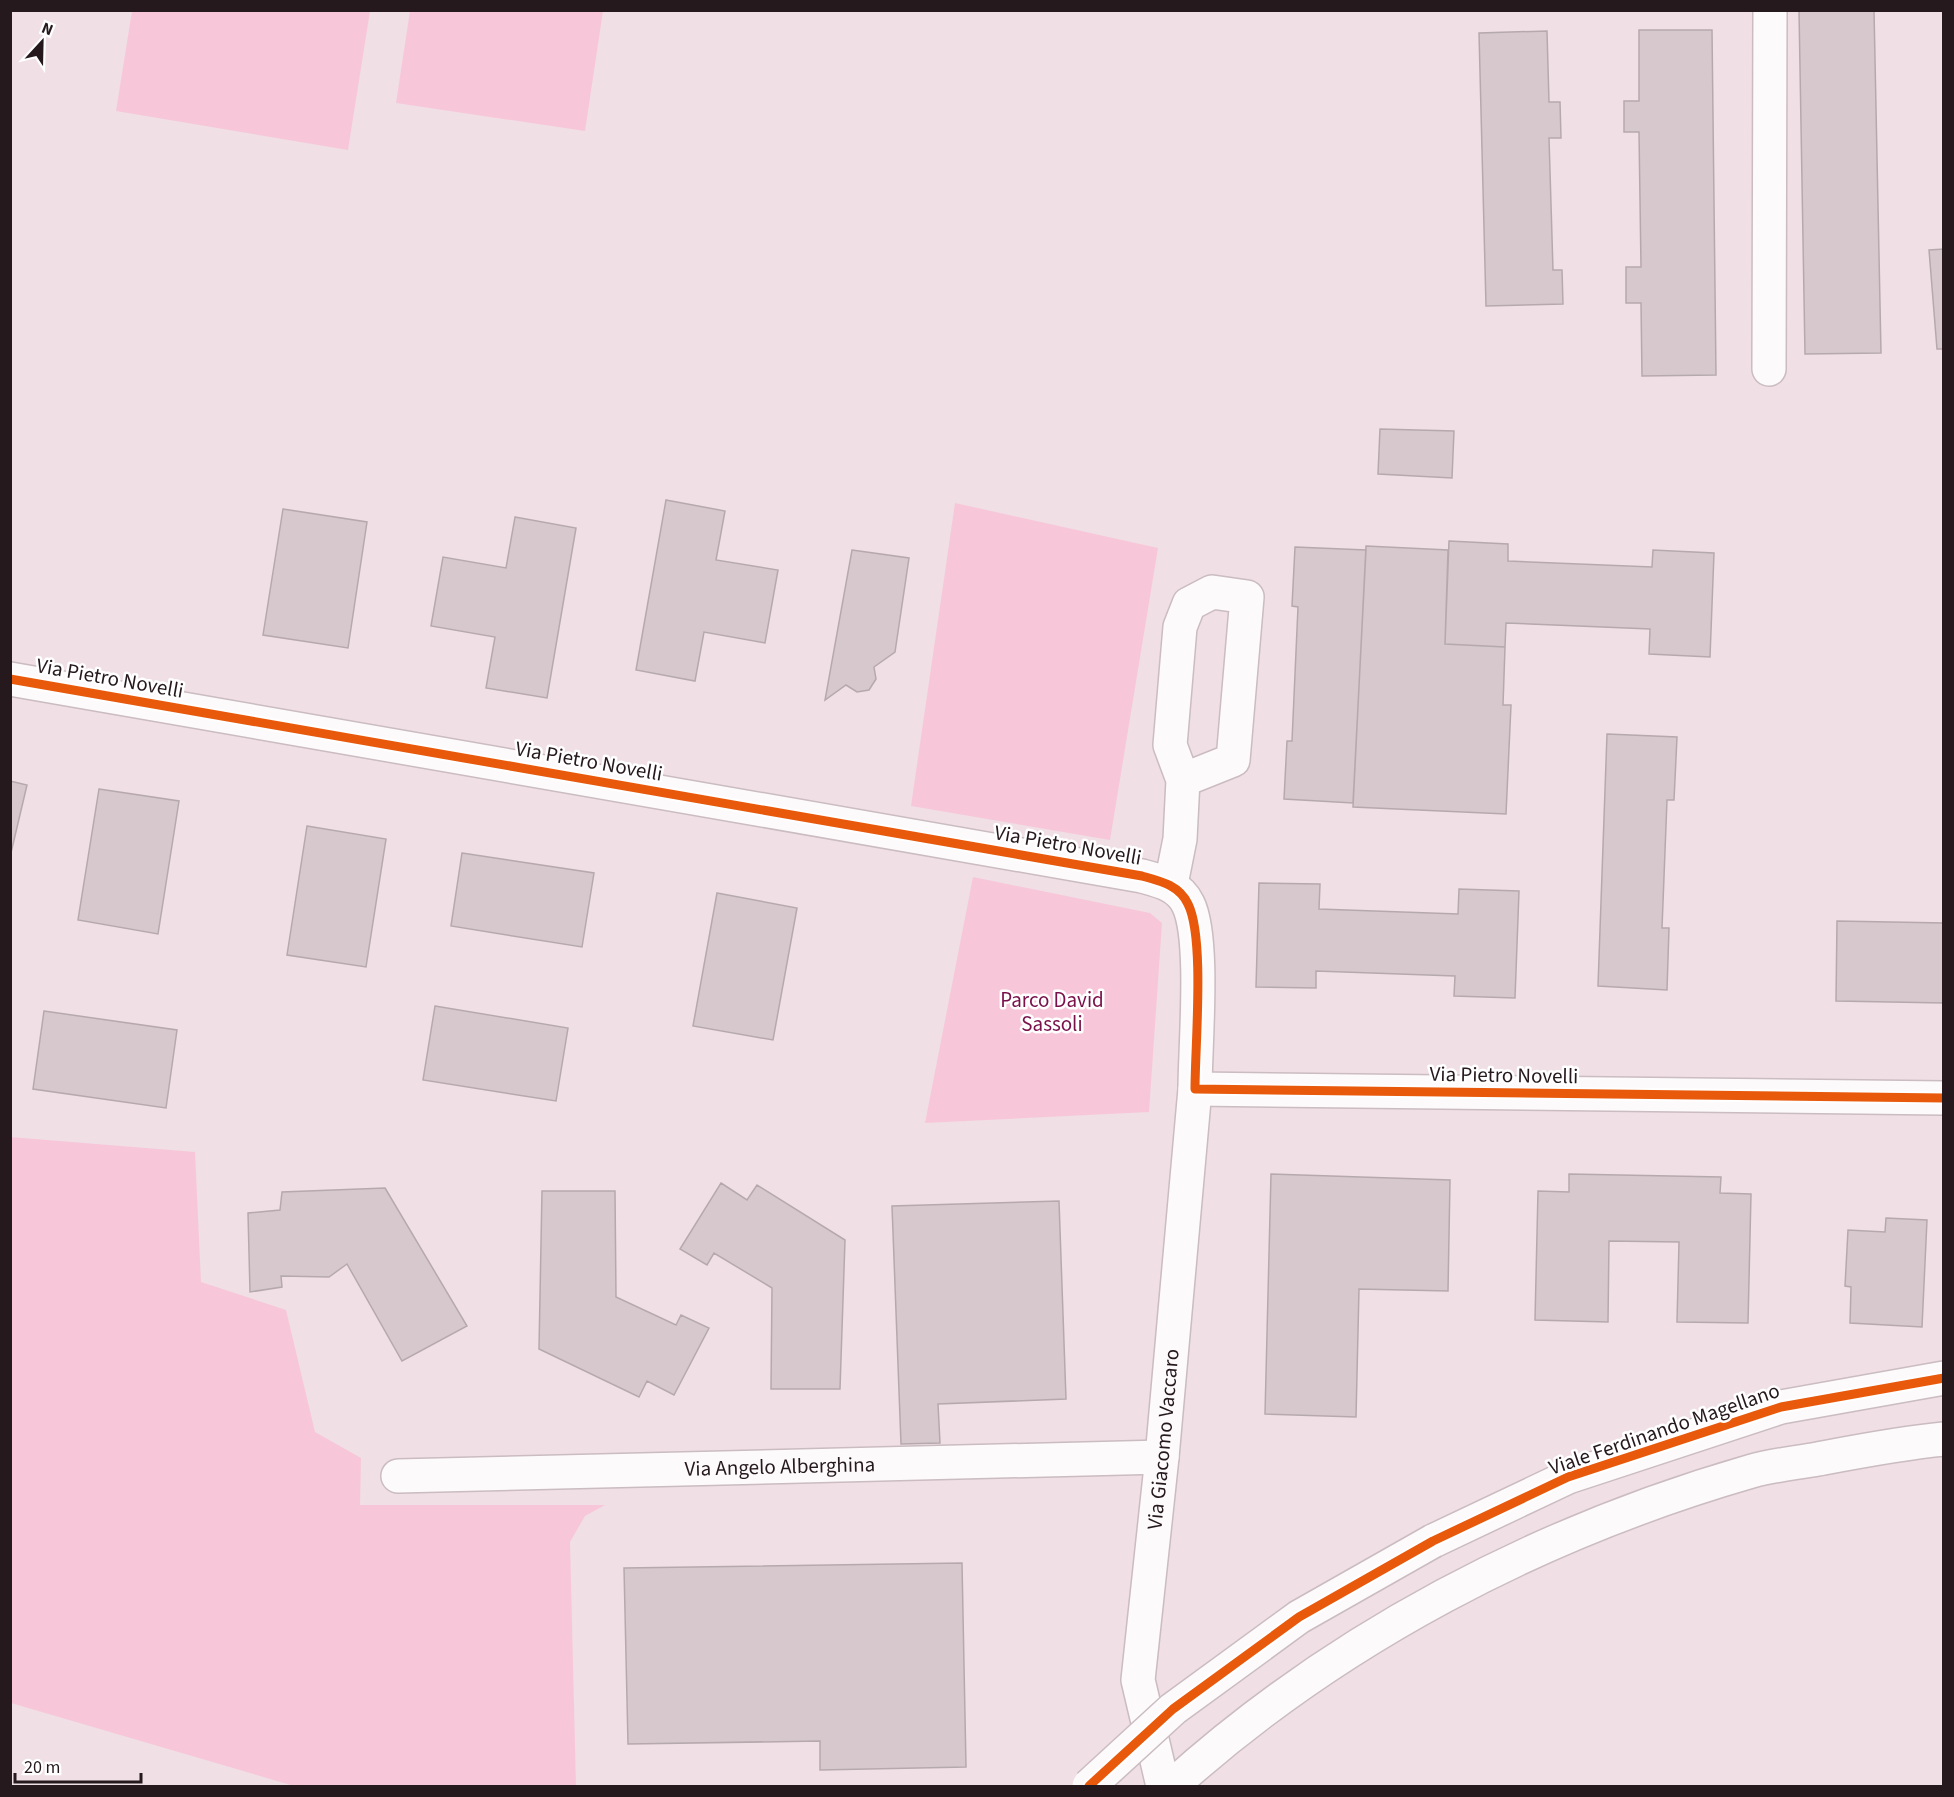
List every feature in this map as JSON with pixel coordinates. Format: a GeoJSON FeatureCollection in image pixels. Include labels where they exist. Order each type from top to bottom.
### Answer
{"type":"FeatureCollection","features":[{"type":"Feature","properties":{"kind":"street"},"geometry":{"type":"LineString","coordinates":[[1769,369],[1770,10]]}},
{"type":"Feature","properties":{"kind":"street"},"geometry":{"type":"LineString","coordinates":[[1183,780],[1233,760],[1247,597],[1212,592],[1189,604],[1180,627],[1170,745],[1183,780],[1180,839],[1171,884],[1188,903],[1197,941],[1195,1089]]}},
{"type":"Feature","properties":{"kind":"street","name":"Via Pietro Novelli"},"geometry":{"type":"LineString","coordinates":[[10,679],[1119,872],[1171,884]]}},
{"type":"Feature","properties":{"kind":"street","name":"Via Pietro Novelli"},"geometry":{"type":"LineString","coordinates":[[1195,1089],[1944,1098]]}},
{"type":"Feature","properties":{"kind":"street","name":"Via Giacomo Vaccaro"},"geometry":{"type":"LineString","coordinates":[[1163,1786],[1138,1680],[1162,1457],[1195,1089]]}},
{"type":"Feature","properties":{"kind":"street","name":"Viale Ferdinando Magellano"},"geometry":{"type":"LineString","coordinates":[[1089,1786],[1173,1708],[1299,1617],[1433,1541],[1568,1477],[1781,1407],[1944,1378]]}},
{"type":"Feature","properties":{"kind":"street"},"geometry":{"type":"LineString","coordinates":[[1172,1786],[1207,1755],[1331,1662],[1459,1588],[1599,1522],[1754,1471],[1909,1442],[1944,1439]]}},
{"type":"Feature","properties":{"kind":"street","name":"Via Angelo Alberghina"},"geometry":{"type":"LineString","coordinates":[[398,1476],[1162,1457]]}},
{"type":"Feature","properties":{"kind":"green space"},"geometry":{"type":"Polygon","coordinates":[[[132,11],[370,11],[348,150],[116,111],[132,11]]]}},
{"type":"Feature","properties":{"kind":"green space"},"geometry":{"type":"Polygon","coordinates":[[[410,11],[603,11],[585,131],[396,103],[410,11]]]}},
{"type":"Feature","properties":{"kind":"green space"},"geometry":{"type":"Polygon","coordinates":[[[955,503],[1158,548],[1110,840],[911,806],[955,503]]]}},
{"type":"Feature","properties":{"kind":"green space","name":"Parco David Sassoli"},"geometry":{"type":"Polygon","coordinates":[[[973,877],[1150,913],[1162,923],[1149,1112],[925,1123],[973,877]]]}},
{"type":"Feature","properties":{"kind":"green space"},"geometry":{"type":"Polygon","coordinates":[[[10,1137],[195,1152],[201,1282],[286,1310],[315,1432],[361,1458],[360,1505],[605,1505],[585,1516],[570,1542],[576,1786],[294,1786],[11,1703],[10,1137]]]}},
{"type":"Feature","properties":{"kind":"building"},"geometry":{"type":"Polygon","coordinates":[[[1799,10],[1874,10],[1881,353],[1805,354],[1799,10]]]}},
{"type":"Feature","properties":{"kind":"building"},"geometry":{"type":"Polygon","coordinates":[[[1639,30],[1712,30],[1716,375],[1642,376],[1641,303],[1626,303],[1626,267],[1641,267],[1639,132],[1624,132],[1624,101],[1639,101],[1639,30]]]}},
{"type":"Feature","properties":{"kind":"building"},"geometry":{"type":"Polygon","coordinates":[[[1547,31],[1549,102],[1560,102],[1561,138],[1549,138],[1553,270],[1562,270],[1563,304],[1486,306],[1479,33],[1547,31]]]}},
{"type":"Feature","properties":{"kind":"building"},"geometry":{"type":"Polygon","coordinates":[[[1944,249],[1944,349],[1937,349],[1929,250],[1944,249]]]}},
{"type":"Feature","properties":{"kind":"building"},"geometry":{"type":"Polygon","coordinates":[[[1380,429],[1454,431],[1452,478],[1378,474],[1380,429]]]}},
{"type":"Feature","properties":{"kind":"building"},"geometry":{"type":"Polygon","coordinates":[[[666,500],[725,511],[716,560],[778,570],[765,643],[704,632],[695,681],[636,670],[666,500]]]}},
{"type":"Feature","properties":{"kind":"building"},"geometry":{"type":"Polygon","coordinates":[[[283,509],[367,522],[348,648],[263,635],[283,509]]]}},
{"type":"Feature","properties":{"kind":"building"},"geometry":{"type":"Polygon","coordinates":[[[515,517],[576,528],[547,698],[486,688],[495,637],[431,626],[443,557],[506,568],[515,517]]]}},
{"type":"Feature","properties":{"kind":"building"},"geometry":{"type":"Polygon","coordinates":[[[1449,541],[1508,544],[1508,561],[1652,567],[1653,550],[1714,553],[1710,657],[1649,654],[1650,629],[1506,623],[1505,647],[1445,644],[1449,541]]]}},
{"type":"Feature","properties":{"kind":"building"},"geometry":{"type":"Polygon","coordinates":[[[1366,546],[1448,550],[1445,644],[1505,647],[1503,705],[1511,705],[1506,814],[1353,807],[1366,546]]]}},
{"type":"Feature","properties":{"kind":"building"},"geometry":{"type":"Polygon","coordinates":[[[1295,547],[1366,550],[1353,803],[1284,799],[1287,741],[1292,741],[1298,607],[1292,606],[1295,547]]]}},
{"type":"Feature","properties":{"kind":"building"},"geometry":{"type":"Polygon","coordinates":[[[852,550],[909,558],[895,652],[874,667],[876,679],[869,690],[857,692],[846,685],[825,700],[852,550]]]}},
{"type":"Feature","properties":{"kind":"building"},"geometry":{"type":"Polygon","coordinates":[[[1607,734],[1677,737],[1674,800],[1667,800],[1662,928],[1669,928],[1667,990],[1598,986],[1607,734]]]}},
{"type":"Feature","properties":{"kind":"building"},"geometry":{"type":"Polygon","coordinates":[[[10,781],[27,785],[10,857],[10,781]]]}},
{"type":"Feature","properties":{"kind":"building"},"geometry":{"type":"Polygon","coordinates":[[[99,789],[179,801],[158,934],[78,920],[99,789]]]}},
{"type":"Feature","properties":{"kind":"building"},"geometry":{"type":"Polygon","coordinates":[[[307,826],[386,839],[366,967],[287,955],[307,826]]]}},
{"type":"Feature","properties":{"kind":"building"},"geometry":{"type":"Polygon","coordinates":[[[462,853],[594,873],[582,947],[451,926],[462,853]]]}},
{"type":"Feature","properties":{"kind":"building"},"geometry":{"type":"Polygon","coordinates":[[[1259,883],[1320,884],[1319,909],[1458,914],[1459,889],[1519,891],[1515,998],[1454,996],[1455,976],[1316,971],[1316,988],[1256,987],[1259,883]]]}},
{"type":"Feature","properties":{"kind":"building"},"geometry":{"type":"Polygon","coordinates":[[[717,893],[797,908],[773,1040],[693,1026],[717,893]]]}},
{"type":"Feature","properties":{"kind":"building"},"geometry":{"type":"Polygon","coordinates":[[[1837,921],[1944,923],[1944,1003],[1836,1001],[1837,921]]]}},
{"type":"Feature","properties":{"kind":"building"},"geometry":{"type":"Polygon","coordinates":[[[435,1006],[568,1028],[556,1101],[423,1080],[435,1006]]]}},
{"type":"Feature","properties":{"kind":"building"},"geometry":{"type":"Polygon","coordinates":[[[44,1011],[177,1030],[166,1108],[33,1089],[44,1011]]]}},
{"type":"Feature","properties":{"kind":"building"},"geometry":{"type":"Polygon","coordinates":[[[1271,1174],[1450,1180],[1448,1291],[1359,1289],[1356,1417],[1265,1414],[1271,1174]]]}},
{"type":"Feature","properties":{"kind":"building"},"geometry":{"type":"Polygon","coordinates":[[[1569,1174],[1721,1177],[1720,1193],[1751,1194],[1748,1323],[1677,1322],[1679,1242],[1609,1241],[1608,1322],[1535,1320],[1538,1191],[1569,1192],[1569,1174]]]}},
{"type":"Feature","properties":{"kind":"building"},"geometry":{"type":"Polygon","coordinates":[[[721,1183],[747,1200],[757,1185],[845,1240],[840,1389],[771,1389],[772,1288],[714,1253],[707,1265],[680,1249],[721,1183]]]}},
{"type":"Feature","properties":{"kind":"building"},"geometry":{"type":"Polygon","coordinates":[[[385,1188],[467,1326],[402,1361],[347,1264],[329,1277],[281,1276],[282,1287],[250,1292],[248,1213],[280,1210],[282,1192],[385,1188]]]}},
{"type":"Feature","properties":{"kind":"building"},"geometry":{"type":"Polygon","coordinates":[[[542,1191],[615,1191],[616,1297],[676,1325],[681,1315],[709,1328],[674,1395],[647,1381],[639,1397],[539,1349],[542,1191]]]}},
{"type":"Feature","properties":{"kind":"building"},"geometry":{"type":"Polygon","coordinates":[[[1059,1201],[1066,1399],[938,1404],[940,1443],[901,1444],[892,1206],[1059,1201]]]}},
{"type":"Feature","properties":{"kind":"building"},"geometry":{"type":"Polygon","coordinates":[[[1886,1218],[1927,1220],[1922,1327],[1850,1323],[1851,1287],[1845,1286],[1848,1230],[1885,1232],[1886,1218]]]}},
{"type":"Feature","properties":{"kind":"building"},"geometry":{"type":"Polygon","coordinates":[[[962,1563],[966,1767],[820,1770],[820,1741],[628,1744],[624,1568],[962,1563]]]}},
{"type":"Feature","properties":{"kind":"cycle path"},"geometry":{"type":"LineString","coordinates":[[10,679],[1142,876],[1162,882],[1180,892],[1188,904],[1193,920],[1198,966],[1195,1089],[1944,1098]]}},
{"type":"Feature","properties":{"kind":"cycle path"},"geometry":{"type":"LineString","coordinates":[[1089,1786],[1173,1709],[1299,1617],[1433,1541],[1568,1477],[1781,1407],[1944,1378]]}}]}
